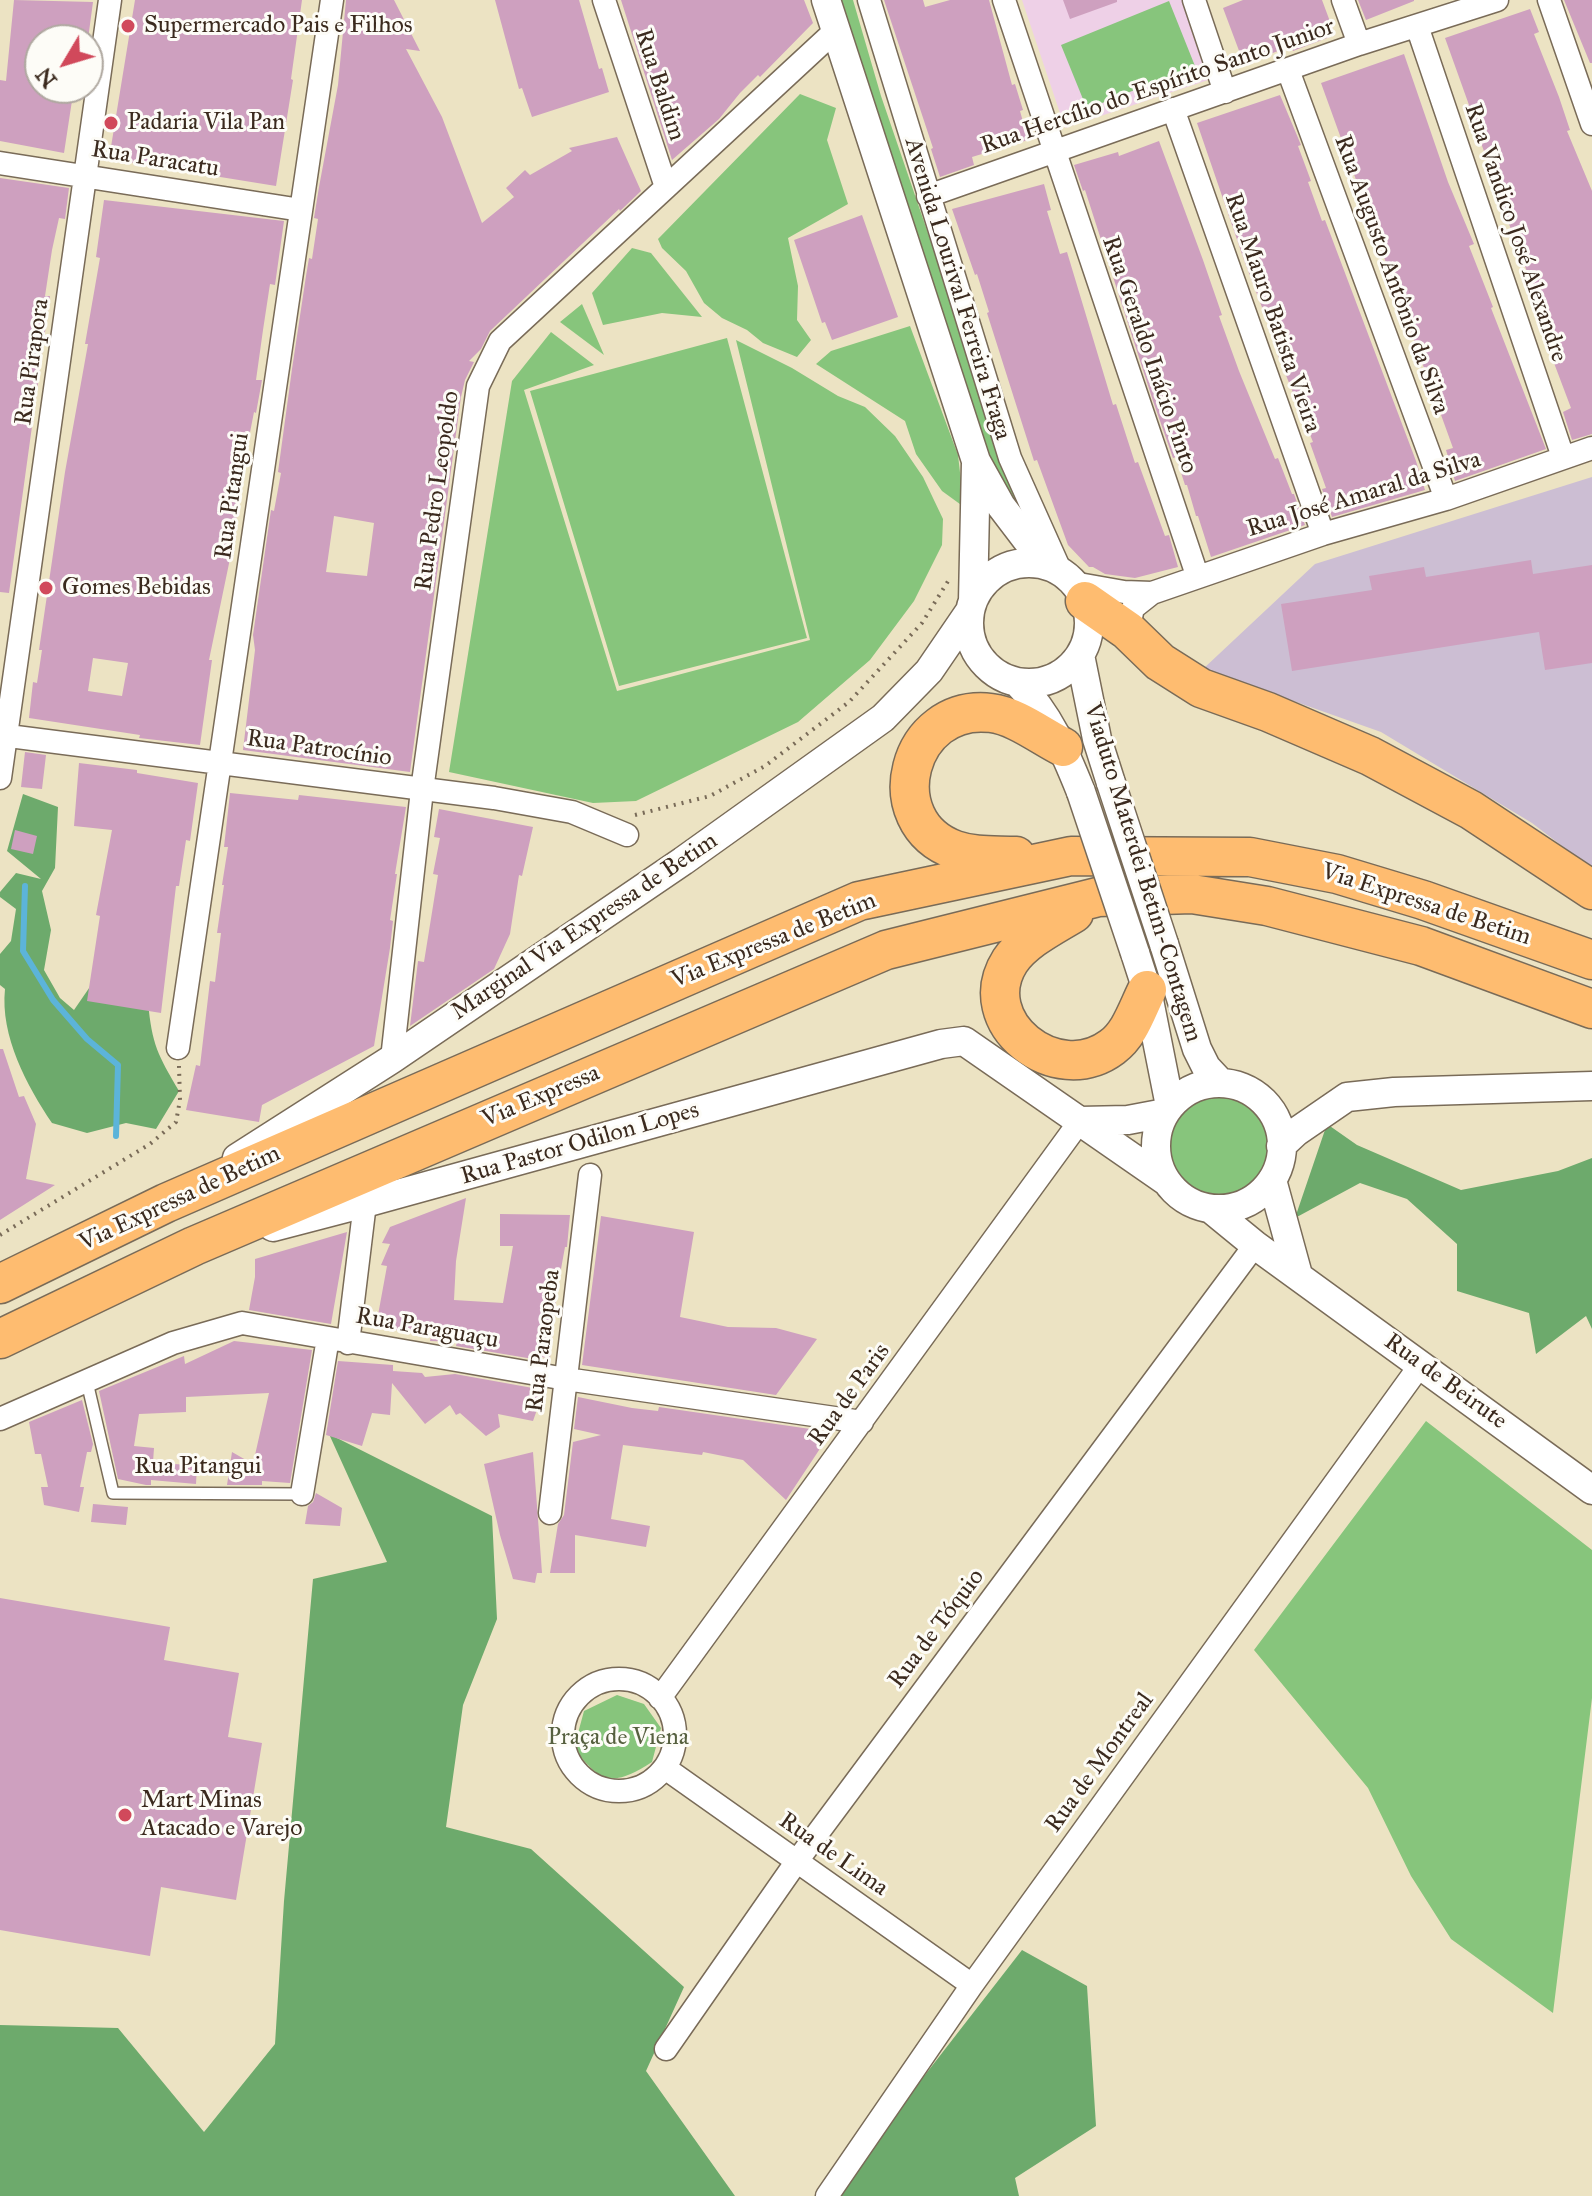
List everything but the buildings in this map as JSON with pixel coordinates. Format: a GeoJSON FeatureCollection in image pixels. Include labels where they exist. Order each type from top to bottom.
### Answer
{"type":"FeatureCollection","features":[{"type":"Feature","properties":{"kind":"highway"},"geometry":{"type":"LineString","coordinates":[[1066,580],[1160,662],[1201,688],[1268,712],[1370,756],[1471,810],[1592,890]]}},
{"type":"Feature","properties":{"kind":"highway"},"geometry":{"type":"LineString","coordinates":[[1063,747],[1016,721],[994,713],[971,713],[949,719],[930,732],[916,751],[909,773],[910,797],[918,819],[933,837],[953,849],[975,855],[1071,856]]}},
{"type":"Feature","properties":{"kind":"highway","name":"Via Expressa de Betim"},"geometry":{"type":"LineString","coordinates":[[0,1284],[166,1203],[859,901],[1071,856],[1250,857],[1323,871],[1423,900],[1592,960]]}},
{"type":"Feature","properties":{"kind":"highway","name":"Via Expressa de Betim"},"geometry":{"type":"LineString","coordinates":[[1098,897],[1192,894],[1267,906],[1421,946],[1592,1009]]}},
{"type":"Feature","properties":{"kind":"highway"},"geometry":{"type":"LineString","coordinates":[[1098,897],[1030,941],[1010,961],[1001,984],[1002,1007],[1011,1028],[1026,1045],[1046,1057],[1068,1061],[1091,1058],[1111,1048],[1127,1031],[1147,990]]}},
{"type":"Feature","properties":{"kind":"highway","name":"Via Expressa"},"geometry":{"type":"LineString","coordinates":[[0,1339],[194,1246],[886,950],[1098,897]]}},
{"type":"Feature","properties":{"kind":"street","name":"Rua Pirapora"},"geometry":{"type":"LineString","coordinates":[[0,778],[3,735],[110,0]]}},
{"type":"Feature","properties":{"kind":"street","name":"Rua Pitangui"},"geometry":{"type":"LineString","coordinates":[[178,1048],[332,0]]}},
{"type":"Feature","properties":{"kind":"street","name":"Rua Baldim"},"geometry":{"type":"LineString","coordinates":[[604,0],[666,187]]}},
{"type":"Feature","properties":{"kind":"street","name":"Avenida Lourival Ferreira Fraga"},"geometry":{"type":"LineString","coordinates":[[826,0],[976,461],[1001,506],[1066,580]]}},
{"type":"Feature","properties":{"kind":"street","name":"Avenida Lourival Ferreira Fraga"},"geometry":{"type":"LineString","coordinates":[[869,0],[1010,458],[1066,580]]}},
{"type":"Feature","properties":{"kind":"street","name":"Rua Geraldo Inácio Pinto"},"geometry":{"type":"LineString","coordinates":[[1004,0],[1197,575]]}},
{"type":"Feature","properties":{"kind":"street"},"geometry":{"type":"LineString","coordinates":[[1194,0],[1225,92]]}},
{"type":"Feature","properties":{"kind":"street"},"geometry":{"type":"LineString","coordinates":[[1343,0],[1359,44]]}},
{"type":"Feature","properties":{"kind":"street"},"geometry":{"type":"LineString","coordinates":[[1549,0],[1592,124]]}},
{"type":"Feature","properties":{"kind":"street","name":"Rua Hercílio do Espírito Santo Junior"},"geometry":{"type":"LineString","coordinates":[[928,196],[1053,150],[1486,2]]}},
{"type":"Feature","properties":{"kind":"street","name":"Rua Vandico José Alexandre"},"geometry":{"type":"LineString","coordinates":[[1417,26],[1563,457]]}},
{"type":"Feature","properties":{"kind":"street","name":"Rua Pedro Leopoldo"},"geometry":{"type":"LineString","coordinates":[[392,1059],[422,790],[478,386],[500,341],[836,30]]}},
{"type":"Feature","properties":{"kind":"street","name":"Rua Augusto Antônio da Silva"},"geometry":{"type":"LineString","coordinates":[[1288,70],[1446,499]]}},
{"type":"Feature","properties":{"kind":"street","name":"Rua Mauro Batista Vieira"},"geometry":{"type":"LineString","coordinates":[[1173,109],[1323,534]]}},
{"type":"Feature","properties":{"kind":"street","name":"Rua Paracatu"},"geometry":{"type":"LineString","coordinates":[[0,163],[301,210]]}},
{"type":"Feature","properties":{"kind":"street","name":"Rua José Amaral da Silva"},"geometry":{"type":"LineString","coordinates":[[1066,580],[1124,592],[1152,593],[1197,575],[1323,534],[1446,499],[1592,448]]}},
{"type":"Feature","properties":{"kind":"street","name":"Avenida Lourival Ferreira Fraga"},"geometry":{"type":"LineString","coordinates":[[971,606],[975,560],[976,461]]}},
{"type":"Feature","properties":{"kind":"street"},"geometry":{"type":"LineString","coordinates":[[1028,563],[1066,580],[1089,619],[1088,638],[1080,655],[1068,669],[1053,679],[1018,683],[1001,677],[985,665],[974,649],[969,630],[971,606],[982,586],[995,573],[1028,563]]}},
{"type":"Feature","properties":{"kind":"street"},"geometry":{"type":"LineString","coordinates":[[1128,631],[1133,608],[1152,593]]}},
{"type":"Feature","properties":{"kind":"street","name":"Marginal Via Expressa de Betim"},"geometry":{"type":"LineString","coordinates":[[166,1203],[392,1059],[683,861],[883,718],[929,671],[971,606]]}},
{"type":"Feature","properties":{"kind":"street","name":"Viaduto Materdei Betim-Contagem"},"geometry":{"type":"LineString","coordinates":[[1080,655],[1097,739],[1197,1049],[1206,1067],[1221,1083]]}},
{"type":"Feature","properties":{"kind":"street","name":"Viaduto Materdei Betim-Contagem"},"geometry":{"type":"LineString","coordinates":[[1018,683],[1038,704],[1063,747],[1081,792],[1147,990],[1167,1110]]}},
{"type":"Feature","properties":{"kind":"street","name":"Rua Patrocínio"},"geometry":{"type":"LineString","coordinates":[[3,735],[494,798],[572,812],[627,835]]}},
{"type":"Feature","properties":{"kind":"street","name":"Rua Pastor Odilon Lopes"},"geometry":{"type":"LineString","coordinates":[[194,1246],[365,1203],[941,1044],[964,1041],[1080,1121]]}},
{"type":"Feature","properties":{"kind":"street"},"geometry":{"type":"LineString","coordinates":[[1221,1083],[1235,1085],[1263,1102],[1279,1129],[1280,1161],[1272,1180],[1260,1194],[1229,1209],[1211,1209],[1177,1194],[1166,1181],[1080,1121],[1128,1120],[1167,1110],[1193,1089],[1221,1083]]}},
{"type":"Feature","properties":{"kind":"street"},"geometry":{"type":"LineString","coordinates":[[1281,1146],[1347,1097],[1394,1092],[1592,1086]]}},
{"type":"Feature","properties":{"kind":"street"},"geometry":{"type":"LineString","coordinates":[[1166,1181],[1158,1164],[1156,1147],[1158,1129],[1167,1110]]}},
{"type":"Feature","properties":{"kind":"street","name":"Rua de Paris"},"geometry":{"type":"LineString","coordinates":[[660,1698],[1080,1121]]}},
{"type":"Feature","properties":{"kind":"street","name":"Rua Paraopeba"},"geometry":{"type":"LineString","coordinates":[[550,1513],[590,1175]]}},
{"type":"Feature","properties":{"kind":"street"},"geometry":{"type":"LineString","coordinates":[[1272,1180],[1298,1275]]}},
{"type":"Feature","properties":{"kind":"street"},"geometry":{"type":"LineString","coordinates":[[302,1494],[338,1341],[365,1203]]}},
{"type":"Feature","properties":{"kind":"street","name":"Rua de Beirute"},"geometry":{"type":"LineString","coordinates":[[1211,1209],[1255,1245],[1592,1490]]}},
{"type":"Feature","properties":{"kind":"street","name":"Rua de Tóquio"},"geometry":{"type":"LineString","coordinates":[[666,2049],[797,1861],[1255,1245]]}},
{"type":"Feature","properties":{"kind":"street","name":"Rua Paraguaçu"},"geometry":{"type":"LineString","coordinates":[[0,1419],[173,1343],[242,1323],[566,1379],[862,1422]]}},
{"type":"Feature","properties":{"kind":"street","name":"Rua de Montreal"},"geometry":{"type":"LineString","coordinates":[[827,2196],[972,1985],[1421,1364]]}},
{"type":"Feature","properties":{"kind":"street"},"geometry":{"type":"LineString","coordinates":[[610,1680],[628,1680],[646,1686],[671,1713],[675,1732],[673,1751],[665,1768],[652,1781],[636,1789],[618,1792],[600,1788],[584,1779],[572,1765],[565,1748],[563,1730],[568,1712],[578,1697],[593,1686],[610,1680]]}},
{"type":"Feature","properties":{"kind":"street","name":"Rua de Lima"},"geometry":{"type":"LineString","coordinates":[[665,1768],[972,1985]]}},
{"type":"Feature","properties":{"kind":"lane","name":"Rua Pitangui"},"geometry":{"type":"LineString","coordinates":[[87,1382],[113,1493],[302,1494]]}},
{"type":"Feature","properties":{"kind":"path"},"geometry":{"type":"LineString","coordinates":[[627,835],[627,817],[710,796],[765,766],[849,702],[922,623],[956,569],[975,560]]}},
{"type":"Feature","properties":{"kind":"path"},"geometry":{"type":"LineString","coordinates":[[0,1235],[150,1144],[176,1122],[180,1100],[178,1048]]}},
{"type":"Feature","properties":{"kind":"shaded area"},"geometry":{"type":"Polygon","coordinates":[[[1022,0],[1185,0],[1211,79],[1065,128],[1022,0]]]}},
{"type":"Feature","properties":{"kind":"shaded area"},"geometry":{"type":"Polygon","coordinates":[[[1592,477],[1592,869],[1532,823],[1381,732],[1203,669],[1315,564],[1592,477]]]}},
{"type":"Feature","properties":{"kind":"green space"},"geometry":{"type":"Polygon","coordinates":[[[841,0],[853,0],[881,96],[1007,464],[1043,546],[989,466],[841,0]]]}},
{"type":"Feature","properties":{"kind":"green space"},"geometry":{"type":"Polygon","coordinates":[[[1169,1],[1195,66],[1087,109],[1061,45],[1169,1]]]}},
{"type":"Feature","properties":{"kind":"green space"},"geometry":{"type":"Polygon","coordinates":[[[800,94],[836,108],[827,140],[848,204],[788,238],[798,286],[797,320],[811,340],[797,357],[763,343],[704,303],[686,271],[662,248],[658,239],[800,94]]]}},
{"type":"Feature","properties":{"kind":"green space"},"geometry":{"type":"Polygon","coordinates":[[[632,248],[651,253],[702,317],[662,313],[603,325],[592,293],[632,248]]]}},
{"type":"Feature","properties":{"kind":"green space"},"geometry":{"type":"Polygon","coordinates":[[[582,304],[604,355],[560,322],[582,304]]]}},
{"type":"Feature","properties":{"kind":"green space"},"geometry":{"type":"Polygon","coordinates":[[[910,326],[958,455],[964,507],[942,491],[916,454],[905,421],[816,364],[831,351],[910,326]]]}},
{"type":"Feature","properties":{"kind":"green space"},"geometry":{"type":"Polygon","coordinates":[[[551,332],[594,365],[524,390],[617,691],[810,640],[736,340],[792,368],[838,396],[865,407],[895,436],[923,477],[943,519],[942,545],[914,601],[870,660],[798,722],[636,801],[593,803],[449,772],[512,381],[551,332]]]}},
{"type":"Feature","properties":{"kind":"green space"},"geometry":{"type":"Polygon","coordinates":[[[727,338],[807,638],[619,686],[530,391],[727,338]]]}},
{"type":"Feature","properties":{"kind":"green space"},"geometry":{"type":"Polygon","coordinates":[[[23,794],[58,807],[55,868],[42,891],[51,930],[44,970],[60,998],[74,1010],[96,978],[148,1002],[157,1049],[179,1091],[156,1129],[126,1123],[87,1133],[52,1123],[17,1060],[7,1025],[5,989],[0,985],[0,954],[11,941],[16,909],[0,897],[0,892],[16,873],[41,879],[7,851],[23,794]]]}},
{"type":"Feature","properties":{"kind":"green space"},"geometry":{"type":"Polygon","coordinates":[[[1219,1095],[1238,1099],[1255,1110],[1266,1127],[1270,1146],[1266,1165],[1255,1182],[1238,1193],[1219,1197],[1200,1193],[1183,1182],[1172,1165],[1168,1146],[1172,1127],[1183,1110],[1200,1099],[1219,1095]]]}},
{"type":"Feature","properties":{"kind":"green space"},"geometry":{"type":"Polygon","coordinates":[[[1327,1124],[1357,1145],[1461,1190],[1558,1171],[1592,1158],[1592,1329],[1586,1316],[1536,1354],[1529,1313],[1457,1291],[1457,1244],[1407,1199],[1360,1183],[1295,1218],[1327,1124]]]}},
{"type":"Feature","properties":{"kind":"green space"},"geometry":{"type":"Polygon","coordinates":[[[1426,1421],[1592,1550],[1592,1698],[1553,2013],[1451,1939],[1411,1876],[1368,1788],[1254,1650],[1426,1421]]]}},
{"type":"Feature","properties":{"kind":"green space"},"geometry":{"type":"Polygon","coordinates":[[[329,1434],[492,1516],[497,1619],[463,1705],[446,1827],[531,1849],[684,1987],[646,2071],[735,2196],[0,2196],[0,2025],[118,2028],[204,2132],[275,2044],[284,1901],[313,1579],[387,1562],[329,1434]]]}},
{"type":"Feature","properties":{"kind":"green space","name":"Praça de Viena"},"geometry":{"type":"Polygon","coordinates":[[[617,1695],[644,1704],[661,1728],[652,1762],[628,1775],[609,1778],[592,1769],[574,1748],[584,1711],[617,1695]]]}},
{"type":"Feature","properties":{"kind":"green space"},"geometry":{"type":"Polygon","coordinates":[[[1022,1950],[1087,1986],[1096,2126],[1015,2178],[1019,2196],[831,2196],[1022,1950]]]}},
{"type":"Feature","properties":{"kind":"waterway"},"geometry":{"type":"LineString","coordinates":[[25,886],[23,951],[53,1000],[87,1039],[118,1065],[116,1136]]}},
{"type":"Feature","properties":{"kind":"place","name":"Supermercado Pais e Filhos"},"geometry":{"type":"Point","coordinates":[128,26]}},
{"type":"Feature","properties":{"kind":"place","name":"Padaria Vila Pan"},"geometry":{"type":"Point","coordinates":[111,123]}},
{"type":"Feature","properties":{"kind":"place","name":"Gomes Bebidas"},"geometry":{"type":"Point","coordinates":[46,588]}},
{"type":"Feature","properties":{"kind":"place","name":"Mart Minas Atacado e Varejo"},"geometry":{"type":"Point","coordinates":[125,1815]}}]}
